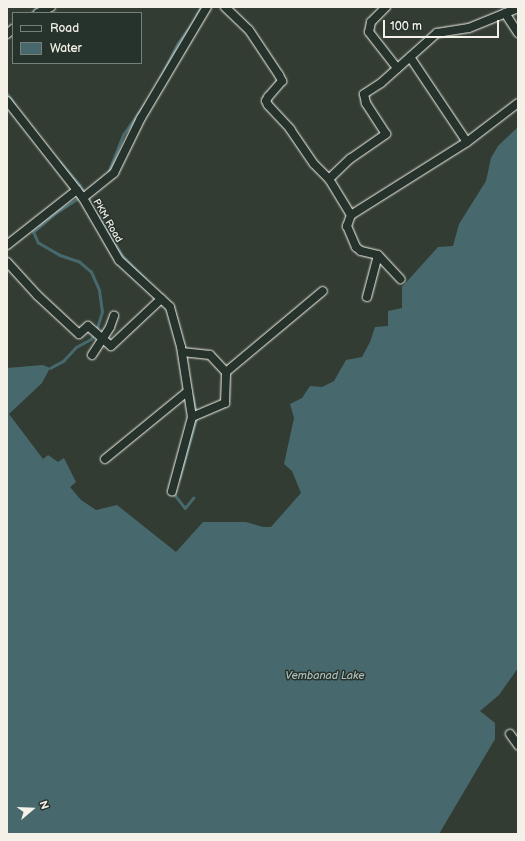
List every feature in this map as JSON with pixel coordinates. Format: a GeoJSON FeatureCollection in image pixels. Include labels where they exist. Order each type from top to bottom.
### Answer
{"type":"FeatureCollection","features":[{"type":"Feature","properties":{"kind":"street"},"geometry":{"type":"LineString","coordinates":[[40,12],[51,7]]}},
{"type":"Feature","properties":{"kind":"street"},"geometry":{"type":"LineString","coordinates":[[83,198],[114,173],[141,118],[207,7]]}},
{"type":"Feature","properties":{"kind":"street"},"geometry":{"type":"LineString","coordinates":[[386,7],[371,22],[368,32],[397,68]]}},
{"type":"Feature","properties":{"kind":"street"},"geometry":{"type":"LineString","coordinates":[[329,179],[350,159],[386,134],[366,103],[364,94],[381,83],[437,33],[468,28],[518,8]]}},
{"type":"Feature","properties":{"kind":"street"},"geometry":{"type":"LineString","coordinates":[[230,9],[249,30],[280,75],[282,81],[268,97],[266,101],[268,105],[290,129],[314,164],[329,179],[351,215]]}},
{"type":"Feature","properties":{"kind":"street"},"geometry":{"type":"LineString","coordinates":[[505,13],[518,33]]}},
{"type":"Feature","properties":{"kind":"street"},"geometry":{"type":"LineString","coordinates":[[410,57],[467,142]]}},
{"type":"Feature","properties":{"kind":"street","name":"PKM Road"},"geometry":{"type":"LineString","coordinates":[[7,101],[83,198],[119,260],[172,310],[182,352],[192,417],[172,491]]}},
{"type":"Feature","properties":{"kind":"street"},"geometry":{"type":"LineString","coordinates":[[400,279],[378,255],[361,251],[356,247],[347,226],[351,215],[467,142],[518,103]]}},
{"type":"Feature","properties":{"kind":"street"},"geometry":{"type":"LineString","coordinates":[[7,245],[77,190]]}},
{"type":"Feature","properties":{"kind":"street"},"geometry":{"type":"LineString","coordinates":[[367,297],[378,255]]}},
{"type":"Feature","properties":{"kind":"street"},"geometry":{"type":"LineString","coordinates":[[7,262],[36,295],[79,334],[88,326],[111,346],[113,346],[161,299]]}},
{"type":"Feature","properties":{"kind":"street"},"geometry":{"type":"LineString","coordinates":[[226,372],[323,291]]}},
{"type":"Feature","properties":{"kind":"street"},"geometry":{"type":"LineString","coordinates":[[92,355],[103,339],[114,316]]}},
{"type":"Feature","properties":{"kind":"street"},"geometry":{"type":"LineString","coordinates":[[182,352],[210,355],[226,372],[225,403],[192,417]]}},
{"type":"Feature","properties":{"kind":"street"},"geometry":{"type":"LineString","coordinates":[[105,459],[188,391]]}},
{"type":"Feature","properties":{"kind":"street"},"geometry":{"type":"LineString","coordinates":[[510,734],[518,745]]}},
{"type":"Feature","properties":{"kind":"water","name":"Vembanad Lake"},"geometry":{"type":"Polygon","coordinates":[[[518,127],[518,668],[499,695],[480,711],[495,723],[495,739],[439,834],[7,834],[7,368],[43,365],[50,368],[42,383],[9,414],[43,459],[48,455],[58,462],[64,458],[76,482],[70,487],[81,500],[96,510],[117,505],[176,552],[203,522],[246,522],[263,527],[271,527],[301,493],[292,471],[284,464],[294,418],[290,404],[302,398],[310,386],[322,387],[334,381],[346,360],[362,357],[370,342],[375,327],[388,326],[388,311],[402,308],[402,287],[438,247],[453,246],[459,224],[486,181],[491,158],[498,146],[518,127]]]}},
{"type":"Feature","properties":{"kind":"waterway"},"geometry":{"type":"LineString","coordinates":[[160,78],[178,43],[192,24],[201,7]]}},
{"type":"Feature","properties":{"kind":"waterway"},"geometry":{"type":"LineString","coordinates":[[32,12],[37,10]]}},
{"type":"Feature","properties":{"kind":"waterway"},"geometry":{"type":"LineString","coordinates":[[7,93],[15,105]]}},
{"type":"Feature","properties":{"kind":"waterway"},"geometry":{"type":"LineString","coordinates":[[108,173],[123,135],[145,104]]}},
{"type":"Feature","properties":{"kind":"waterway"},"geometry":{"type":"LineString","coordinates":[[60,162],[80,185],[85,194]]}},
{"type":"Feature","properties":{"kind":"waterway"},"geometry":{"type":"LineString","coordinates":[[50,368],[63,361],[76,347],[91,339],[97,328],[102,312],[99,290],[91,272],[79,262],[59,255],[38,243],[33,232],[57,212],[80,197]]}},
{"type":"Feature","properties":{"kind":"waterway"},"geometry":{"type":"LineString","coordinates":[[97,214],[122,255],[145,279]]}},
{"type":"Feature","properties":{"kind":"waterway"},"geometry":{"type":"LineString","coordinates":[[193,396],[196,413]]}},
{"type":"Feature","properties":{"kind":"waterway"},"geometry":{"type":"LineString","coordinates":[[179,479],[196,419]]}},
{"type":"Feature","properties":{"kind":"waterway"},"geometry":{"type":"LineString","coordinates":[[175,491],[175,495],[185,508],[193,498]]}}]}
